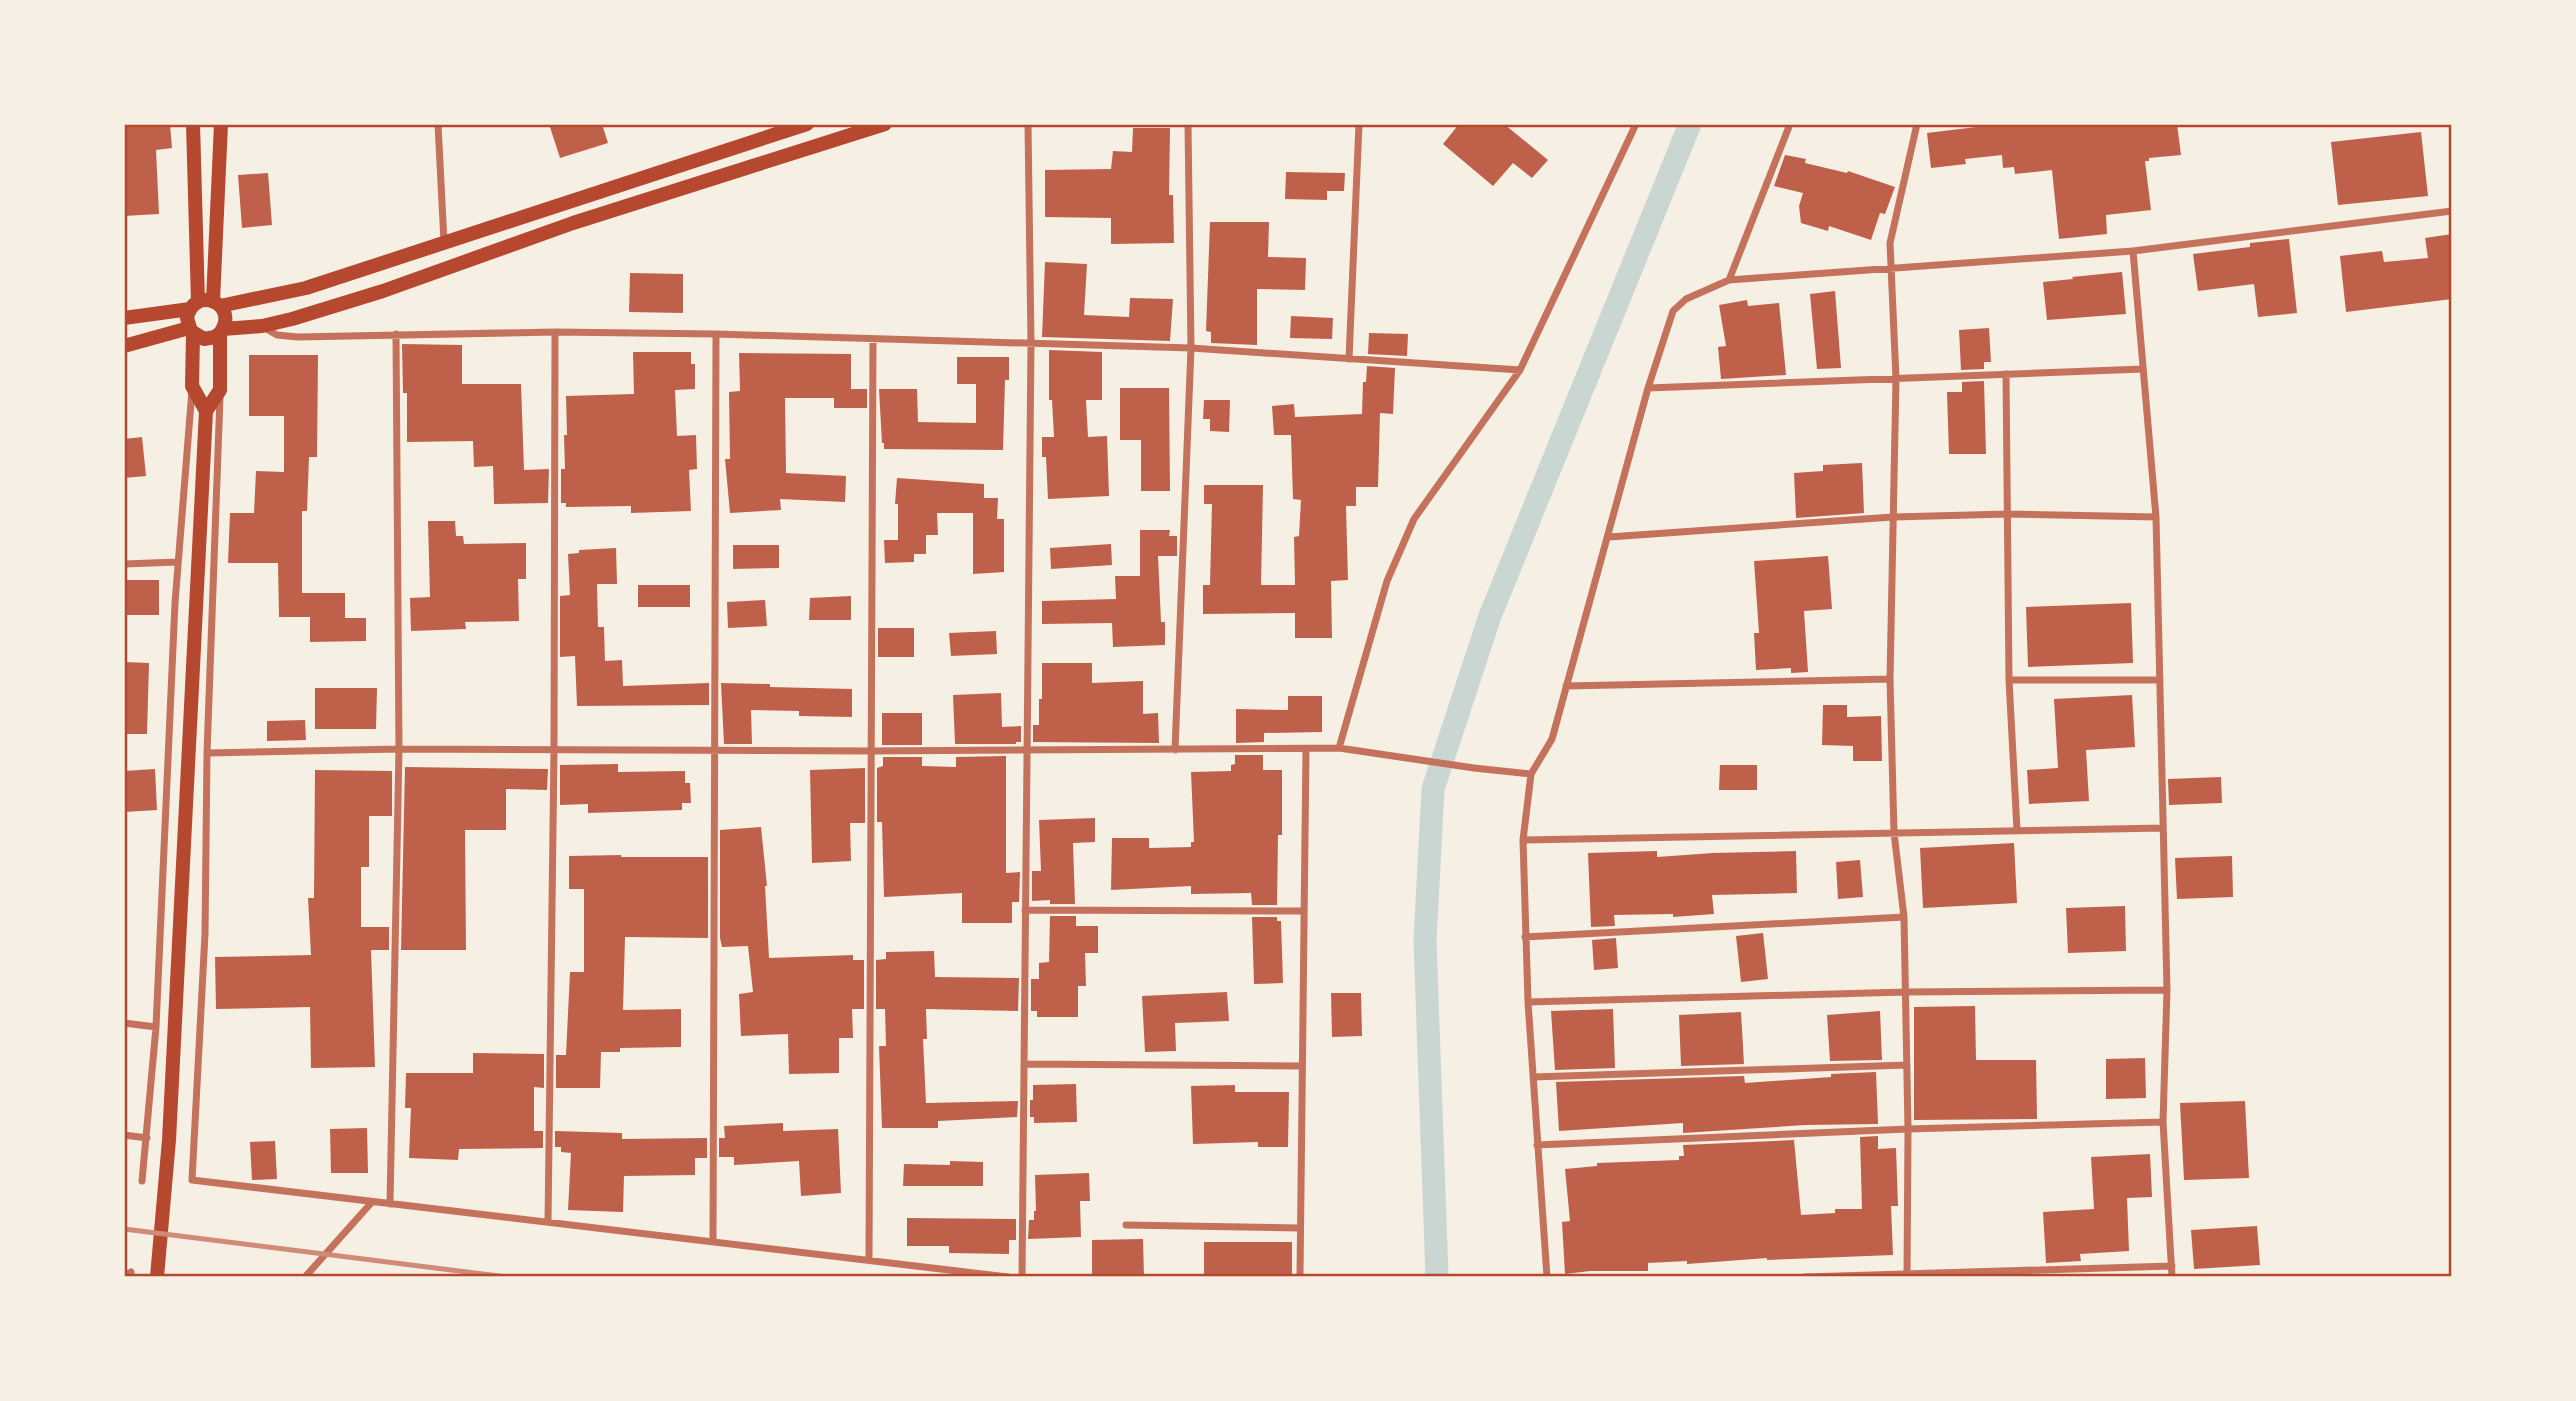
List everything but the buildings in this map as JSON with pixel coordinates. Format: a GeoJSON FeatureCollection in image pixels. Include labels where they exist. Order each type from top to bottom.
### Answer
{"type":"FeatureCollection","features":[{"type":"Feature","properties":{"kind":"main road"},"geometry":{"type":"LineString","coordinates":[[193,124],[194,305],[187,318],[191,331],[192,386],[206,411]]}},
{"type":"Feature","properties":{"kind":"main road"},"geometry":{"type":"LineString","coordinates":[[157,1277],[169,1140],[206,411],[220,390],[225,315],[217,304],[221,124]]}},
{"type":"Feature","properties":{"kind":"main road"},"geometry":{"type":"LineString","coordinates":[[124,318],[306,288],[807,124]]}},
{"type":"Feature","properties":{"kind":"main road"},"geometry":{"type":"LineString","coordinates":[[124,346],[191,331],[204,339],[215,337],[222,331],[262,326],[370,295],[573,223],[885,124]]}},
{"type":"Feature","properties":{"kind":"street"},"geometry":{"type":"LineString","coordinates":[[438,124],[444,242]]}},
{"type":"Feature","properties":{"kind":"street"},"geometry":{"type":"LineString","coordinates":[[1022,1277],[1031,343],[1028,124]]}},
{"type":"Feature","properties":{"kind":"street"},"geometry":{"type":"LineString","coordinates":[[1175,750],[1191,348],[1188,124]]}},
{"type":"Feature","properties":{"kind":"street"},"geometry":{"type":"LineString","coordinates":[[1349,359],[1359,124]]}},
{"type":"Feature","properties":{"kind":"street"},"geometry":{"type":"LineString","coordinates":[[1339,748],[1387,581],[1414,519],[1520,370],[1636,124]]}},
{"type":"Feature","properties":{"kind":"street"},"geometry":{"type":"LineString","coordinates":[[1729,280],[1790,124]]}},
{"type":"Feature","properties":{"kind":"street"},"geometry":{"type":"LineString","coordinates":[[1907,1275],[1908,1129],[1904,917],[1894,833],[1890,679],[1896,379],[1890,243],[1917,124]]}},
{"type":"Feature","properties":{"kind":"street"},"geometry":{"type":"LineString","coordinates":[[1547,1277],[1528,1002],[1522,840],[1531,774],[1552,739],[1648,388],[1673,311],[1686,299],[1729,280],[2133,251],[2452,211]]}},
{"type":"Feature","properties":{"kind":"street"},"geometry":{"type":"LineString","coordinates":[[2133,251],[2156,517],[2167,990],[2164,1122],[2172,1277]]}},
{"type":"Feature","properties":{"kind":"street"},"geometry":{"type":"LineString","coordinates":[[262,326],[277,335],[299,337],[555,332],[1191,348],[1520,370]]}},
{"type":"Feature","properties":{"kind":"street"},"geometry":{"type":"LineString","coordinates":[[548,1222],[554,750],[555,332]]}},
{"type":"Feature","properties":{"kind":"street"},"geometry":{"type":"LineString","coordinates":[[390,1204],[399,749],[396,334]]}},
{"type":"Feature","properties":{"kind":"street"},"geometry":{"type":"LineString","coordinates":[[713,1241],[716,334]]}},
{"type":"Feature","properties":{"kind":"street"},"geometry":{"type":"LineString","coordinates":[[869,1260],[873,339]]}},
{"type":"Feature","properties":{"kind":"street"},"geometry":{"type":"LineString","coordinates":[[1648,388],[2143,369]]}},
{"type":"Feature","properties":{"kind":"street"},"geometry":{"type":"LineString","coordinates":[[2006,374],[2009,680],[2017,831]]}},
{"type":"Feature","properties":{"kind":"street"},"geometry":{"type":"LineString","coordinates":[[142,1181],[156,1027],[178,562],[192,386]]}},
{"type":"Feature","properties":{"kind":"street"},"geometry":{"type":"LineString","coordinates":[[220,390],[206,753],[205,934],[192,1180],[1008,1277]]}},
{"type":"Feature","properties":{"kind":"street"},"geometry":{"type":"LineString","coordinates":[[1609,537],[1893,517],[2008,514],[2156,517]]}},
{"type":"Feature","properties":{"kind":"street"},"geometry":{"type":"LineString","coordinates":[[124,564],[178,562]]}},
{"type":"Feature","properties":{"kind":"street"},"geometry":{"type":"LineString","coordinates":[[1566,686],[1890,679]]}},
{"type":"Feature","properties":{"kind":"street"},"geometry":{"type":"LineString","coordinates":[[2009,680],[2160,680]]}},
{"type":"Feature","properties":{"kind":"street"},"geometry":{"type":"LineString","coordinates":[[206,753],[399,749],[1027,751],[1339,748],[1531,774]]}},
{"type":"Feature","properties":{"kind":"street"},"geometry":{"type":"LineString","coordinates":[[1300,1277],[1306,749]]}},
{"type":"Feature","properties":{"kind":"street"},"geometry":{"type":"LineString","coordinates":[[1522,840],[2163,828]]}},
{"type":"Feature","properties":{"kind":"street"},"geometry":{"type":"LineString","coordinates":[[1025,910],[1303,911]]}},
{"type":"Feature","properties":{"kind":"street"},"geometry":{"type":"LineString","coordinates":[[1525,937],[1904,917]]}},
{"type":"Feature","properties":{"kind":"street"},"geometry":{"type":"LineString","coordinates":[[1528,1002],[1906,992],[2167,990]]}},
{"type":"Feature","properties":{"kind":"street"},"geometry":{"type":"LineString","coordinates":[[124,1023],[156,1027]]}},
{"type":"Feature","properties":{"kind":"street"},"geometry":{"type":"LineString","coordinates":[[1024,1064],[1302,1066]]}},
{"type":"Feature","properties":{"kind":"street"},"geometry":{"type":"LineString","coordinates":[[1533,1077],[1907,1065]]}},
{"type":"Feature","properties":{"kind":"street"},"geometry":{"type":"LineString","coordinates":[[1537,1145],[1908,1129],[2164,1122]]}},
{"type":"Feature","properties":{"kind":"street"},"geometry":{"type":"LineString","coordinates":[[124,1135],[147,1138]]}},
{"type":"Feature","properties":{"kind":"street"},"geometry":{"type":"LineString","coordinates":[[306,1276],[372,1202]]}},
{"type":"Feature","properties":{"kind":"street"},"geometry":{"type":"LineString","coordinates":[[1126,1225],[1300,1228]]}},
{"type":"Feature","properties":{"kind":"street"},"geometry":{"type":"LineString","coordinates":[[1804,1277],[2172,1266]]}},
{"type":"Feature","properties":{"kind":"street"},"geometry":{"type":"LineString","coordinates":[[124,1276],[131,1272],[130,1277]]}},
{"type":"Feature","properties":{"kind":"waterway"},"geometry":{"type":"LineString","coordinates":[[1437,1277],[1425,941],[1433,789],[1490,616],[1690,124]]}},
{"type":"Feature","properties":{"kind":"railway"},"geometry":{"type":"LineString","coordinates":[[124,1229],[507,1277]]}}]}
